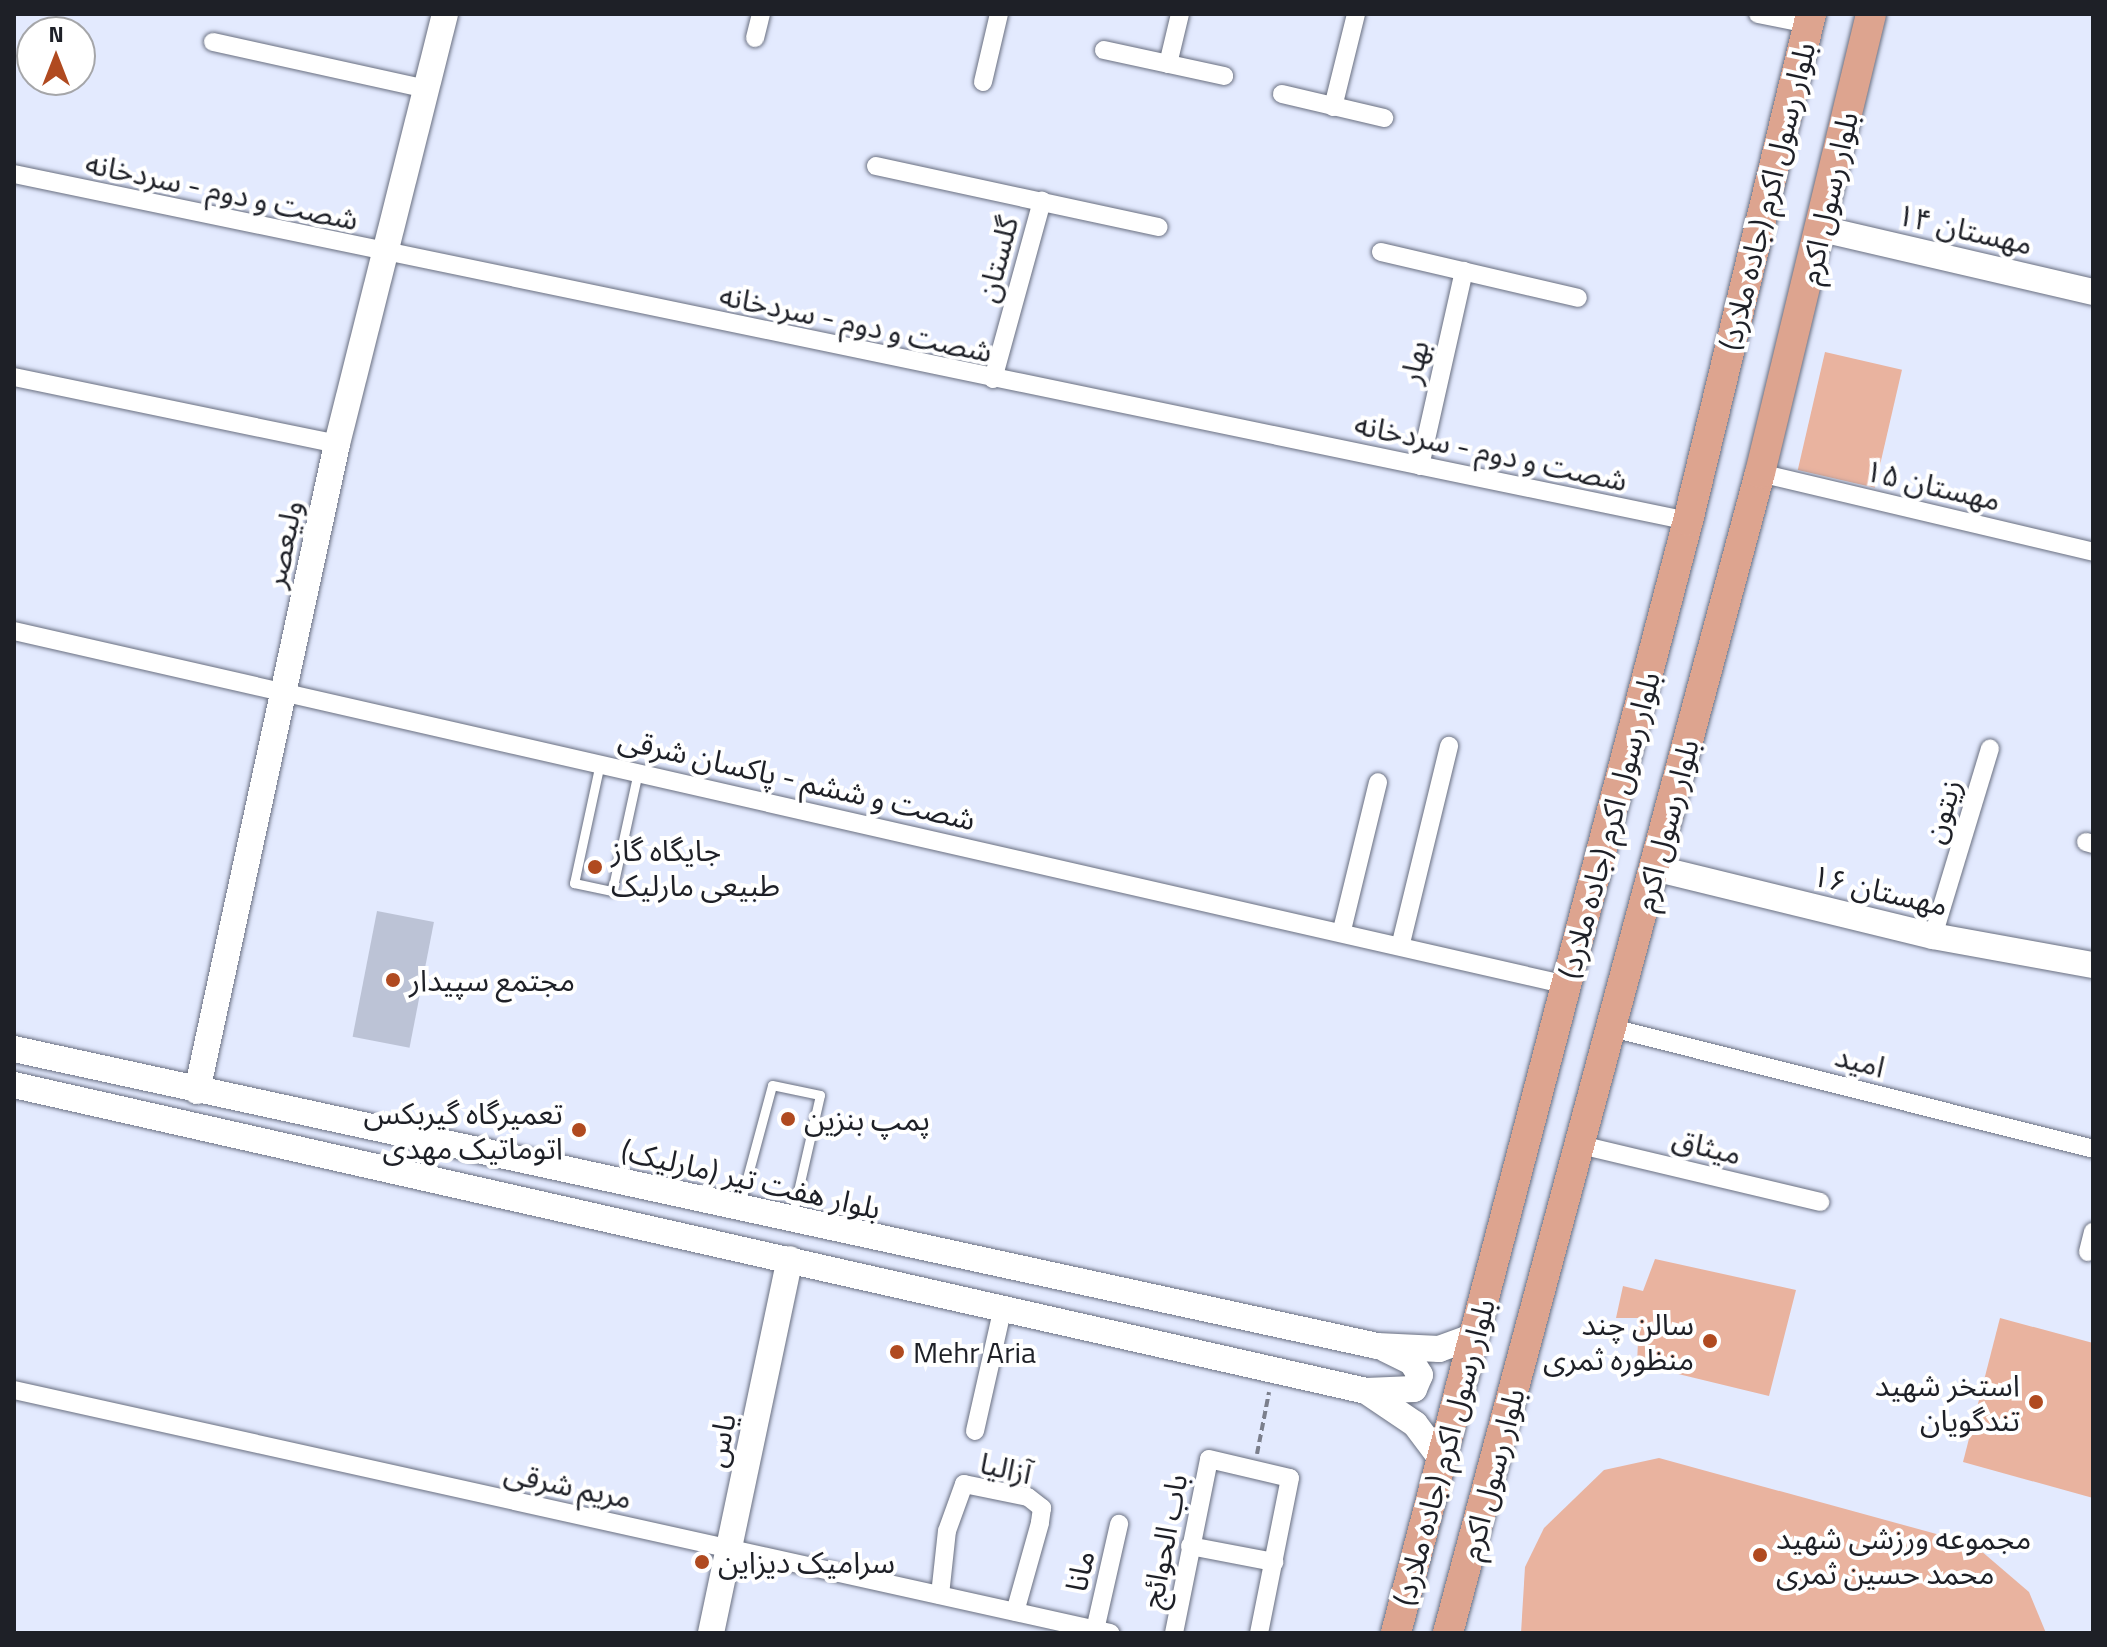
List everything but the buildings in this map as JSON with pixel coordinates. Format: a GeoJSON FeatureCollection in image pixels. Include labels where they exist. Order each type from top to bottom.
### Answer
{"type":"FeatureCollection","features":[{"type":"Feature","properties":{"kind":"main road","name":"ولیعصر"},"geometry":{"type":"LineString","coordinates":[[197,1091],[337,444],[445,14]]}},
{"type":"Feature","properties":{"kind":"main road","name":"بلوار رسول اکرم"},"geometry":{"type":"LineString","coordinates":[[1448,1633],[1760,473],[1822,229],[1871,14]]}},
{"type":"Feature","properties":{"kind":"main road","name":"بلوار رسول اکرم (جاده ملارد)"},"geometry":{"type":"LineString","coordinates":[[1396,1633],[1688,521],[1810,19]]}},
{"type":"Feature","properties":{"kind":"main road","name":"مهستان ۱۴"},"geometry":{"type":"LineString","coordinates":[[1822,229],[2093,292]]}},
{"type":"Feature","properties":{"kind":"main road","name":"مهستان ۱۶"},"geometry":{"type":"LineString","coordinates":[[1654,868],[1933,936],[2093,965]]}},
{"type":"Feature","properties":{"kind":"main road","name":"بلوار هفت تیر (مارلیک)"},"geometry":{"type":"LineString","coordinates":[[14,1049],[791,1221],[1377,1346],[1439,1349],[1475,1336]]}},
{"type":"Feature","properties":{"kind":"main road"},"geometry":{"type":"LineString","coordinates":[[14,1085],[1366,1391],[1414,1389],[1420,1375],[1412,1362],[1377,1346]]}},
{"type":"Feature","properties":{"kind":"main road","name":"یاس"},"geometry":{"type":"LineString","coordinates":[[711,1633],[790,1259]]}},
{"type":"Feature","properties":{"kind":"main road"},"geometry":{"type":"LineString","coordinates":[[1366,1391],[1415,1424],[1442,1460]]}},
{"type":"Feature","properties":{"kind":"street"},"geometry":{"type":"LineString","coordinates":[[755,38],[761,14]]}},
{"type":"Feature","properties":{"kind":"street"},"geometry":{"type":"LineString","coordinates":[[983,82],[999,14]]}},
{"type":"Feature","properties":{"kind":"street"},"geometry":{"type":"LineString","coordinates":[[1168,64],[1180,14]]}},
{"type":"Feature","properties":{"kind":"street"},"geometry":{"type":"LineString","coordinates":[[1333,107],[1356,14]]}},
{"type":"Feature","properties":{"kind":"street"},"geometry":{"type":"LineString","coordinates":[[1758,14],[1810,19]]}},
{"type":"Feature","properties":{"kind":"street"},"geometry":{"type":"LineString","coordinates":[[213,42],[426,89]]}},
{"type":"Feature","properties":{"kind":"street"},"geometry":{"type":"LineString","coordinates":[[1104,50],[1224,76]]}},
{"type":"Feature","properties":{"kind":"street"},"geometry":{"type":"LineString","coordinates":[[1282,94],[1384,118]]}},
{"type":"Feature","properties":{"kind":"street"},"geometry":{"type":"LineString","coordinates":[[876,166],[1159,227]]}},
{"type":"Feature","properties":{"kind":"street","name":"شصت و دوم - سردخانه"},"geometry":{"type":"LineString","coordinates":[[14,174],[383,255],[1688,521]]}},
{"type":"Feature","properties":{"kind":"street","name":"گلستان"},"geometry":{"type":"LineString","coordinates":[[993,379],[1042,201]]}},
{"type":"Feature","properties":{"kind":"street"},"geometry":{"type":"LineString","coordinates":[[1381,252],[1578,298]]}},
{"type":"Feature","properties":{"kind":"street","name":"بهار"},"geometry":{"type":"LineString","coordinates":[[1420,466],[1464,271]]}},
{"type":"Feature","properties":{"kind":"street"},"geometry":{"type":"LineString","coordinates":[[14,377],[337,444]]}},
{"type":"Feature","properties":{"kind":"street","name":"مهستان ۱۵"},"geometry":{"type":"LineString","coordinates":[[1760,473],[2093,552]]}},
{"type":"Feature","properties":{"kind":"street","name":"شصت و ششم - پاکسان شرقی"},"geometry":{"type":"LineString","coordinates":[[14,631],[1401,943],[1567,985]]}},
{"type":"Feature","properties":{"kind":"street"},"geometry":{"type":"LineString","coordinates":[[1401,943],[1449,746]]}},
{"type":"Feature","properties":{"kind":"street","name":"زیتون"},"geometry":{"type":"LineString","coordinates":[[1933,936],[1990,748]]}},
{"type":"Feature","properties":{"kind":"street"},"geometry":{"type":"LineString","coordinates":[[1342,930],[1378,782]]}},
{"type":"Feature","properties":{"kind":"street","name":"امید"},"geometry":{"type":"LineString","coordinates":[[1612,1028],[2093,1149]]}},
{"type":"Feature","properties":{"kind":"street","name":"میثاق"},"geometry":{"type":"LineString","coordinates":[[1581,1145],[1820,1202]]}},
{"type":"Feature","properties":{"kind":"street"},"geometry":{"type":"LineString","coordinates":[[2088,1252],[2093,1232]]}},
{"type":"Feature","properties":{"kind":"street"},"geometry":{"type":"LineString","coordinates":[[975,1431],[1003,1307]]}},
{"type":"Feature","properties":{"kind":"street","name":"مریم شرقی"},"geometry":{"type":"LineString","coordinates":[[14,1390],[1103,1631]]}},
{"type":"Feature","properties":{"kind":"street","name":"باب الحوائج"},"geometry":{"type":"LineString","coordinates":[[1174,1633],[1209,1459],[1290,1478],[1259,1633]]}},
{"type":"Feature","properties":{"kind":"street","name":"آزالیا"},"geometry":{"type":"LineString","coordinates":[[940,1595],[955,1493],[964,1484],[1028,1497],[1042,1508],[1015,1612]]}},
{"type":"Feature","properties":{"kind":"street","name":"مانا"},"geometry":{"type":"LineString","coordinates":[[1103,1631],[1119,1524]]}},
{"type":"Feature","properties":{"kind":"street"},"geometry":{"type":"LineString","coordinates":[[1190,1546],[1274,1562]]}},
{"type":"Feature","properties":{"kind":"lane"},"geometry":{"type":"LineString","coordinates":[[600,763],[574,883],[612,891],[638,772]]}},
{"type":"Feature","properties":{"kind":"lane"},"geometry":{"type":"LineString","coordinates":[[738,1209],[772,1085],[820,1095],[791,1221]]}},
{"type":"Feature","properties":{"kind":"path"},"geometry":{"type":"LineString","coordinates":[[1254,1470],[1274,1370]]}},
{"type":"Feature","properties":{"kind":"shaded area"},"geometry":{"type":"Polygon","coordinates":[[[1825,352],[1902,370],[1875,488],[1798,470],[1825,352]]]}},
{"type":"Feature","properties":{"kind":"shaded area","name":"سالن چند منظوره ثمری"},"geometry":{"type":"Polygon","coordinates":[[[1655,1259],[1796,1290],[1769,1396],[1637,1364],[1639,1318],[1616,1318],[1623,1286],[1643,1291],[1655,1259]]]}},
{"type":"Feature","properties":{"kind":"shaded area","name":"استخر شهید تندگویان"},"geometry":{"type":"Polygon","coordinates":[[[2000,1318],[2093,1343],[2093,1498],[1963,1462],[2000,1318]]]}},
{"type":"Feature","properties":{"kind":"shaded area","name":"مجموعه ورزشی شهید محمد حسین ثمری"},"geometry":{"type":"Polygon","coordinates":[[[1659,1458],[1973,1544],[2029,1592],[2046,1633],[1521,1633],[1525,1567],[1544,1528],[1604,1470],[1659,1458]]]}},
{"type":"Feature","properties":{"kind":"place","name":"جایگاه گاز طبیعی مارلیک"},"geometry":{"type":"Point","coordinates":[595,867]}},
{"type":"Feature","properties":{"kind":"place","name":"مجتمع سپیدار"},"geometry":{"type":"Point","coordinates":[393,980]}},
{"type":"Feature","properties":{"kind":"place","name":"پمپ بنزین"},"geometry":{"type":"Point","coordinates":[788,1119]}},
{"type":"Feature","properties":{"kind":"place","name":"تعمیرگاه گیربکس اتوماتیک مهدی"},"geometry":{"type":"Point","coordinates":[579,1130]}},
{"type":"Feature","properties":{"kind":"place","name":"سالن چند منظوره ثمری"},"geometry":{"type":"Point","coordinates":[1710,1341]}},
{"type":"Feature","properties":{"kind":"place","name":"Mehr Aria"},"geometry":{"type":"Point","coordinates":[897,1352]}},
{"type":"Feature","properties":{"kind":"place","name":"استخر شهید تندگویان"},"geometry":{"type":"Point","coordinates":[2036,1402]}},
{"type":"Feature","properties":{"kind":"place","name":"مجموعه ورزشی شهید محمد حسین ثمری"},"geometry":{"type":"Point","coordinates":[1760,1555]}},
{"type":"Feature","properties":{"kind":"place","name":"سرامیک دیزاین"},"geometry":{"type":"Point","coordinates":[702,1562]}}]}
